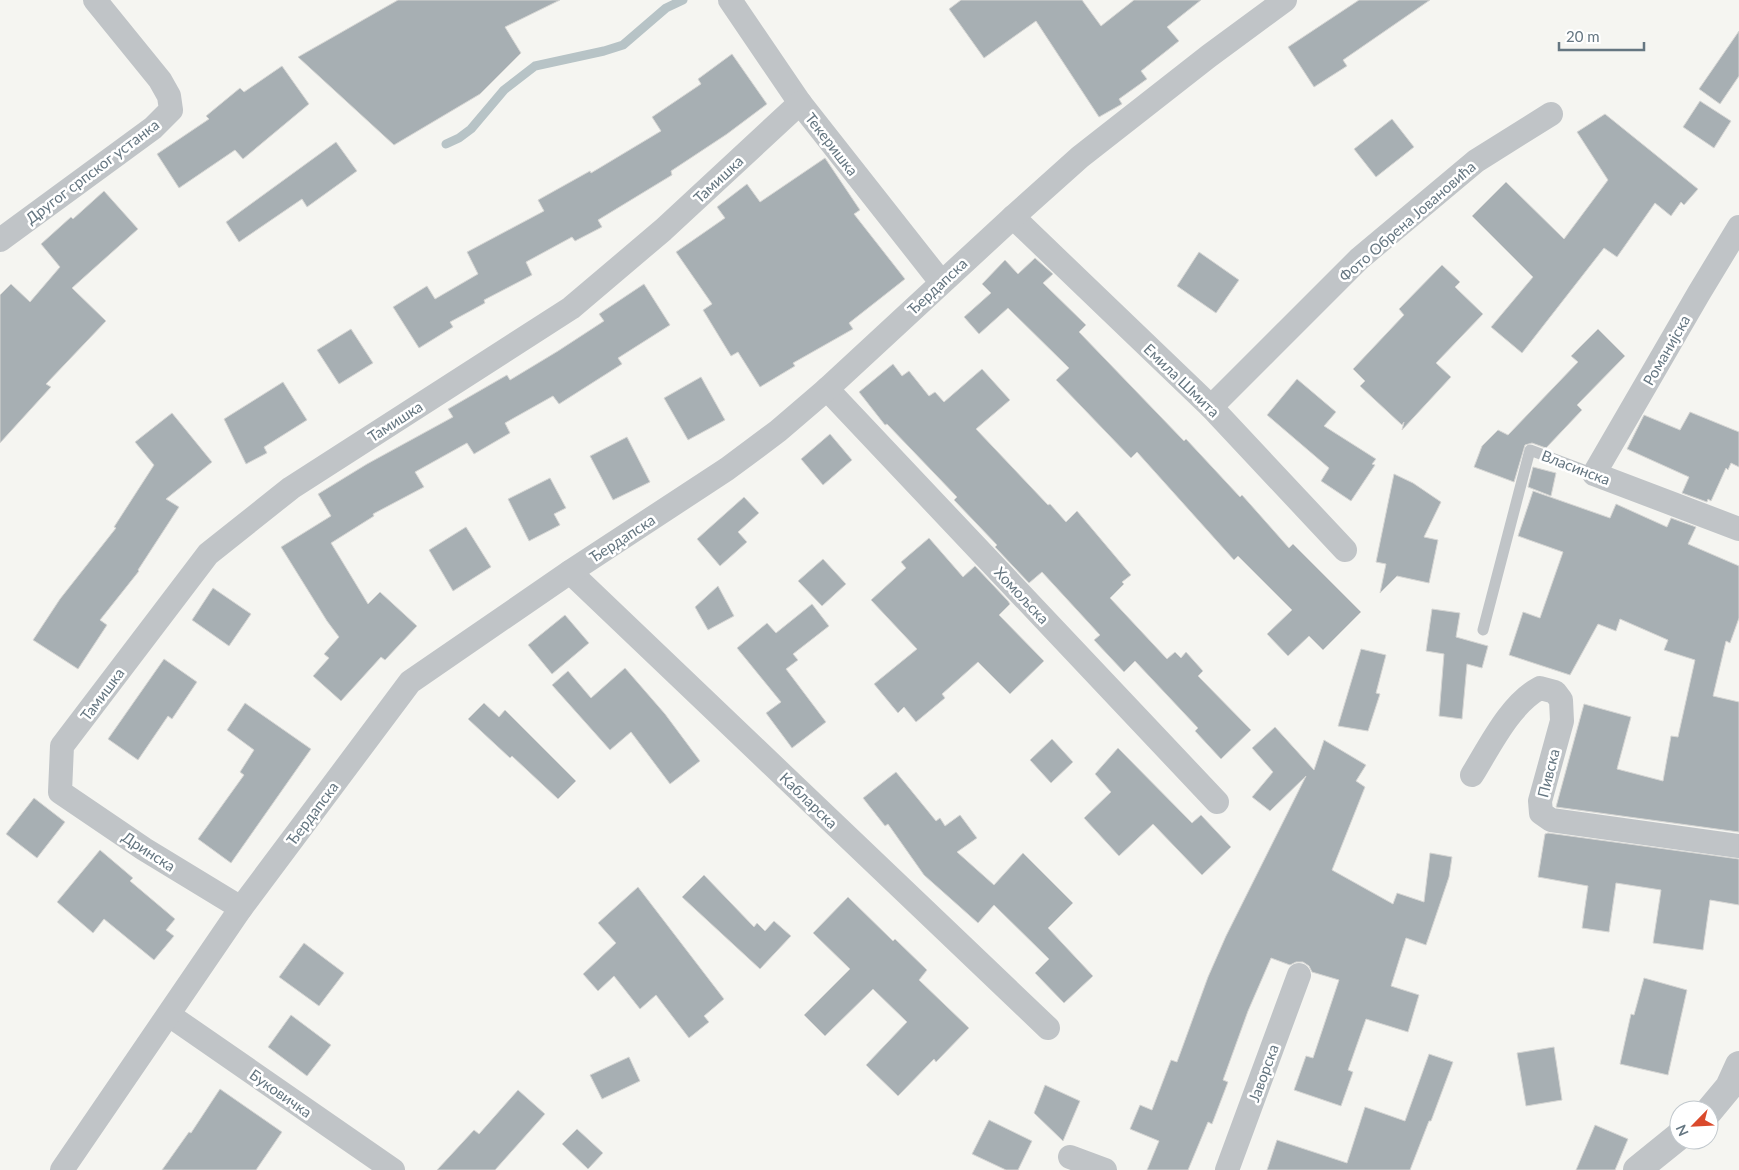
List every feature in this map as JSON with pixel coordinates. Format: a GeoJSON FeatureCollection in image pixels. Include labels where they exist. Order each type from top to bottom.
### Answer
{"type":"FeatureCollection","features":[{"type":"Feature","properties":{"kind":"street","name":"Другог српског устанка"},"geometry":{"type":"LineString","coordinates":[[0,240],[153,128],[171,110],[168,96],[160,80],[95,0]]}},
{"type":"Feature","properties":{"kind":"street","name":"Ђердапска"},"geometry":{"type":"LineString","coordinates":[[62,1170],[241,908],[410,682],[570,572],[728,469],[778,431],[827,389],[941,282],[1080,157],[1209,56],[1285,0]]}},
{"type":"Feature","properties":{"kind":"street","name":"Текеришка"},"geometry":{"type":"LineString","coordinates":[[732,2],[800,103],[941,282]]}},
{"type":"Feature","properties":{"kind":"street","name":"Тамишка"},"geometry":{"type":"LineString","coordinates":[[60,792],[62,746],[208,554],[291,488],[571,308],[663,230],[800,103]]}},
{"type":"Feature","properties":{"kind":"street","name":"Фото Обрена Јовановића"},"geometry":{"type":"LineString","coordinates":[[1210,408],[1359,259],[1476,162],[1551,114]]}},
{"type":"Feature","properties":{"kind":"street","name":"Емила Шмита"},"geometry":{"type":"LineString","coordinates":[[1013,217],[1210,408],[1345,550]]}},
{"type":"Feature","properties":{"kind":"street","name":"Романијска"},"geometry":{"type":"LineString","coordinates":[[1594,474],[1698,293],[1739,227]]}},
{"type":"Feature","properties":{"kind":"street","name":"Хомољска"},"geometry":{"type":"LineString","coordinates":[[827,389],[1216,802]]}},
{"type":"Feature","properties":{"kind":"street","name":"Власинска"},"geometry":{"type":"LineString","coordinates":[[1594,474],[1739,529]]}},
{"type":"Feature","properties":{"kind":"street","name":"Кабларска"},"geometry":{"type":"LineString","coordinates":[[570,572],[1048,1028]]}},
{"type":"Feature","properties":{"kind":"street","name":"Пивска"},"geometry":{"type":"LineString","coordinates":[[1472,774],[1512,713],[1528,694],[1540,688],[1555,692],[1561,700],[1562,721],[1540,801],[1541,813],[1551,820],[1739,846]]}},
{"type":"Feature","properties":{"kind":"street","name":"Дринска"},"geometry":{"type":"LineString","coordinates":[[60,792],[144,849],[241,908]]}},
{"type":"Feature","properties":{"kind":"street","name":"Јаворска"},"geometry":{"type":"LineString","coordinates":[[1227,1170],[1299,975]]}},
{"type":"Feature","properties":{"kind":"street","name":"Буковичка"},"geometry":{"type":"LineString","coordinates":[[169,1015],[393,1170]]}},
{"type":"Feature","properties":{"kind":"street"},"geometry":{"type":"LineString","coordinates":[[1718,1100],[1729,1087],[1739,1065]]}},
{"type":"Feature","properties":{"kind":"street"},"geometry":{"type":"LineString","coordinates":[[1637,1170],[1669,1144]]}},
{"type":"Feature","properties":{"kind":"street"},"geometry":{"type":"LineString","coordinates":[[1070,1157],[1105,1170]]}},
{"type":"Feature","properties":{"kind":"lane","name":"Власинска"},"geometry":{"type":"LineString","coordinates":[[1483,630],[1530,450],[1594,474]]}},
{"type":"Feature","properties":{"kind":"building"},"geometry":{"type":"Polygon","coordinates":[[[398,0],[560,0],[505,27],[521,53],[480,94],[394,145],[298,57],[398,0]]]}},
{"type":"Feature","properties":{"kind":"building"},"geometry":{"type":"Polygon","coordinates":[[[961,0],[1082,0],[1101,26],[1134,0],[1201,0],[1167,27],[1179,41],[1141,71],[1147,79],[1119,99],[1122,104],[1099,117],[1036,21],[984,58],[949,9],[961,0]]]}},
{"type":"Feature","properties":{"kind":"building"},"geometry":{"type":"Polygon","coordinates":[[[1359,0],[1430,0],[1343,60],[1347,66],[1314,87],[1288,47],[1359,0]]]}},
{"type":"Feature","properties":{"kind":"building"},"geometry":{"type":"Polygon","coordinates":[[[1739,31],[1739,76],[1720,104],[1699,89],[1739,31]]]}},
{"type":"Feature","properties":{"kind":"building"},"geometry":{"type":"Polygon","coordinates":[[[732,54],[767,104],[727,134],[671,171],[672,175],[598,220],[602,227],[575,241],[572,237],[526,262],[532,275],[484,300],[485,303],[450,322],[453,327],[419,348],[393,307],[427,286],[435,299],[478,274],[467,252],[544,211],[538,200],[590,171],[591,173],[661,131],[652,117],[701,84],[698,79],[732,54]]]}},
{"type":"Feature","properties":{"kind":"building"},"geometry":{"type":"Polygon","coordinates":[[[282,66],[309,104],[243,159],[235,150],[179,188],[157,154],[209,119],[206,116],[240,88],[244,92],[282,66]]]}},
{"type":"Feature","properties":{"kind":"building"},"geometry":{"type":"Polygon","coordinates":[[[1700,101],[1731,121],[1714,148],[1683,127],[1700,101]]]}},
{"type":"Feature","properties":{"kind":"building"},"geometry":{"type":"Polygon","coordinates":[[[1605,114],[1698,189],[1684,205],[1681,202],[1671,216],[1655,203],[1617,257],[1604,248],[1522,353],[1491,327],[1533,277],[1472,216],[1506,182],[1564,239],[1608,180],[1577,132],[1605,114]]]}},
{"type":"Feature","properties":{"kind":"building"},"geometry":{"type":"Polygon","coordinates":[[[1392,119],[1414,147],[1376,177],[1354,149],[1392,119]]]}},
{"type":"Feature","properties":{"kind":"building"},"geometry":{"type":"Polygon","coordinates":[[[336,142],[357,171],[307,207],[302,199],[239,242],[226,222],[336,142]]]}},
{"type":"Feature","properties":{"kind":"building"},"geometry":{"type":"Polygon","coordinates":[[[825,158],[860,210],[854,214],[905,279],[849,323],[853,329],[793,363],[795,366],[760,387],[738,352],[731,356],[703,310],[712,304],[676,252],[725,218],[717,207],[747,184],[760,202],[825,158]]]}},
{"type":"Feature","properties":{"kind":"building"},"geometry":{"type":"Polygon","coordinates":[[[104,191],[138,229],[72,288],[106,321],[46,384],[51,387],[0,443],[0,295],[11,284],[30,302],[60,267],[41,244],[104,191]]]}},
{"type":"Feature","properties":{"kind":"building"},"geometry":{"type":"Polygon","coordinates":[[[1199,252],[1239,280],[1216,313],[1177,286],[1199,252]]]}},
{"type":"Feature","properties":{"kind":"building"},"geometry":{"type":"Polygon","coordinates":[[[1035,258],[1053,274],[1043,283],[1086,325],[1079,332],[1184,441],[1186,439],[1240,497],[1242,495],[1289,548],[1293,544],[1361,612],[1323,650],[1309,636],[1288,656],[1267,634],[1292,610],[1238,556],[1234,560],[1137,452],[1131,458],[1056,380],[1069,368],[1008,308],[979,334],[964,317],[991,293],[982,284],[1005,260],[1018,274],[1035,258]]]}},
{"type":"Feature","properties":{"kind":"building"},"geometry":{"type":"Polygon","coordinates":[[[1442,265],[1460,282],[1455,287],[1483,314],[1436,363],[1451,377],[1402,430],[1404,422],[1402,425],[1360,386],[1365,381],[1353,369],[1404,315],[1399,309],[1442,265]]]}},
{"type":"Feature","properties":{"kind":"building"},"geometry":{"type":"Polygon","coordinates":[[[644,284],[670,325],[618,358],[622,364],[559,404],[553,396],[505,423],[510,433],[474,454],[467,443],[415,472],[424,487],[373,514],[374,516],[331,543],[368,604],[380,592],[417,626],[385,660],[381,657],[341,701],[313,676],[329,658],[324,654],[339,637],[281,547],[331,516],[318,494],[367,464],[453,417],[448,409],[507,375],[510,380],[558,351],[604,321],[599,314],[644,284]]]}},
{"type":"Feature","properties":{"kind":"building"},"geometry":{"type":"Polygon","coordinates":[[[351,329],[373,363],[339,384],[317,350],[351,329]]]}},
{"type":"Feature","properties":{"kind":"building"},"geometry":{"type":"Polygon","coordinates":[[[1598,329],[1625,356],[1577,405],[1582,410],[1546,448],[1532,443],[1525,445],[1514,482],[1474,467],[1482,446],[1498,430],[1508,435],[1578,362],[1571,356],[1598,329]]]}},
{"type":"Feature","properties":{"kind":"building"},"geometry":{"type":"Polygon","coordinates":[[[893,364],[902,376],[909,371],[929,396],[935,392],[944,402],[982,369],[1010,400],[976,429],[1066,522],[1077,511],[1131,575],[1122,582],[1124,584],[1110,598],[1167,659],[1175,652],[1181,658],[1186,652],[1203,671],[1198,676],[1251,730],[1221,759],[1195,731],[1198,728],[1135,661],[1124,672],[1094,640],[1100,635],[1042,572],[1029,583],[995,547],[997,545],[954,500],[957,497],[887,424],[885,425],[859,392],[893,364]]]}},
{"type":"Feature","properties":{"kind":"building"},"geometry":{"type":"Polygon","coordinates":[[[701,377],[725,420],[688,440],[664,398],[701,377]]]}},
{"type":"Feature","properties":{"kind":"building"},"geometry":{"type":"Polygon","coordinates":[[[1297,379],[1336,412],[1324,426],[1376,459],[1372,464],[1375,465],[1351,501],[1321,481],[1329,468],[1267,415],[1297,379]]]}},
{"type":"Feature","properties":{"kind":"building"},"geometry":{"type":"Polygon","coordinates":[[[283,382],[307,420],[264,447],[267,453],[246,464],[224,419],[283,382]]]}},
{"type":"Feature","properties":{"kind":"building"},"geometry":{"type":"Polygon","coordinates":[[[1690,412],[1739,432],[1739,467],[1731,463],[1728,470],[1726,468],[1711,501],[1708,499],[1707,502],[1682,493],[1689,477],[1627,449],[1644,415],[1680,430],[1690,412]]]}},
{"type":"Feature","properties":{"kind":"building"},"geometry":{"type":"Polygon","coordinates":[[[172,413],[212,462],[166,499],[179,507],[139,571],[100,620],[107,625],[78,669],[33,640],[60,599],[116,528],[114,527],[154,465],[135,442],[172,413]]]}},
{"type":"Feature","properties":{"kind":"building"},"geometry":{"type":"Polygon","coordinates":[[[830,434],[852,460],[823,485],[801,459],[830,434]]]}},
{"type":"Feature","properties":{"kind":"building"},"geometry":{"type":"Polygon","coordinates":[[[627,437],[650,482],[613,500],[590,456],[627,437]]]}},
{"type":"Feature","properties":{"kind":"building"},"geometry":{"type":"Polygon","coordinates":[[[1533,467],[1556,473],[1551,496],[1528,487],[1533,467]]]}},
{"type":"Feature","properties":{"kind":"building"},"geometry":{"type":"Polygon","coordinates":[[[1394,474],[1413,483],[1441,502],[1424,537],[1438,540],[1429,583],[1397,576],[1380,593],[1386,564],[1376,562],[1394,474]]]}},
{"type":"Feature","properties":{"kind":"building"},"geometry":{"type":"Polygon","coordinates":[[[550,478],[566,508],[554,514],[560,525],[529,541],[508,499],[550,478]]]}},
{"type":"Feature","properties":{"kind":"building"},"geometry":{"type":"Polygon","coordinates":[[[1533,491],[1610,518],[1616,504],[1667,527],[1671,518],[1696,527],[1688,544],[1739,566],[1739,618],[1730,643],[1726,641],[1713,696],[1739,702],[1739,832],[1556,807],[1584,704],[1631,717],[1617,769],[1663,781],[1671,736],[1678,737],[1695,660],[1664,650],[1668,640],[1620,619],[1616,631],[1598,624],[1570,675],[1509,655],[1523,612],[1540,618],[1563,552],[1518,536],[1533,491]]]}},
{"type":"Feature","properties":{"kind":"building"},"geometry":{"type":"Polygon","coordinates":[[[744,497],[759,513],[738,532],[747,542],[720,566],[697,539],[744,497]]]}},
{"type":"Feature","properties":{"kind":"building"},"geometry":{"type":"Polygon","coordinates":[[[466,527],[491,567],[453,591],[429,550],[466,527]]]}},
{"type":"Feature","properties":{"kind":"building"},"geometry":{"type":"Polygon","coordinates":[[[929,538],[963,577],[975,566],[1008,601],[1010,604],[999,615],[1044,661],[1010,694],[978,662],[942,694],[945,698],[916,722],[904,707],[898,713],[874,684],[917,649],[871,600],[906,568],[901,562],[929,538]]]}},
{"type":"Feature","properties":{"kind":"building"},"geometry":{"type":"Polygon","coordinates":[[[823,559],[846,584],[822,606],[798,581],[823,559]]]}},
{"type":"Feature","properties":{"kind":"building"},"geometry":{"type":"Polygon","coordinates":[[[718,586],[734,616],[708,630],[695,607],[718,586]]]}},
{"type":"Feature","properties":{"kind":"building"},"geometry":{"type":"Polygon","coordinates":[[[213,588],[251,614],[229,646],[192,620],[213,588]]]}},
{"type":"Feature","properties":{"kind":"building"},"geometry":{"type":"Polygon","coordinates":[[[812,604],[829,626],[793,654],[798,660],[786,669],[826,722],[792,748],[766,713],[781,702],[737,648],[767,623],[776,633],[812,604]]]}},
{"type":"Feature","properties":{"kind":"building"},"geometry":{"type":"Polygon","coordinates":[[[1432,609],[1460,613],[1456,637],[1488,646],[1482,668],[1467,664],[1462,719],[1439,716],[1444,654],[1426,651],[1432,609]]]}},
{"type":"Feature","properties":{"kind":"building"},"geometry":{"type":"Polygon","coordinates":[[[565,615],[589,643],[552,674],[528,645],[565,615]]]}},
{"type":"Feature","properties":{"kind":"building"},"geometry":{"type":"Polygon","coordinates":[[[1361,649],[1386,655],[1376,693],[1380,694],[1368,731],[1338,726],[1361,649]]]}},
{"type":"Feature","properties":{"kind":"building"},"geometry":{"type":"Polygon","coordinates":[[[164,659],[197,682],[172,719],[168,716],[138,760],[108,739],[164,659]]]}},
{"type":"Feature","properties":{"kind":"building"},"geometry":{"type":"Polygon","coordinates":[[[625,668],[665,714],[700,761],[670,784],[631,732],[610,750],[552,685],[568,671],[591,698],[625,668]]]}},
{"type":"Feature","properties":{"kind":"building"},"geometry":{"type":"Polygon","coordinates":[[[245,703],[311,749],[231,863],[198,839],[244,775],[240,772],[254,750],[227,730],[245,703]]]}},
{"type":"Feature","properties":{"kind":"building"},"geometry":{"type":"Polygon","coordinates":[[[484,703],[499,717],[505,710],[576,781],[558,799],[512,756],[510,758],[468,719],[484,703]]]}},
{"type":"Feature","properties":{"kind":"building"},"geometry":{"type":"Polygon","coordinates":[[[1275,727],[1314,770],[1324,740],[1366,765],[1356,781],[1365,787],[1332,870],[1393,904],[1397,893],[1424,902],[1430,853],[1452,857],[1449,877],[1426,945],[1406,938],[1391,986],[1419,995],[1408,1032],[1366,1019],[1348,1070],[1353,1072],[1341,1106],[1294,1090],[1306,1056],[1313,1058],[1339,980],[1312,972],[1309,966],[1303,962],[1296,962],[1290,965],[1271,958],[1248,1011],[1223,1080],[1228,1082],[1212,1124],[1208,1122],[1188,1170],[1147,1170],[1159,1141],[1130,1129],[1140,1105],[1152,1110],[1171,1060],[1177,1062],[1208,977],[1226,936],[1306,776],[1270,811],[1252,797],[1273,772],[1252,748],[1275,727]]]}},
{"type":"Feature","properties":{"kind":"building"},"geometry":{"type":"Polygon","coordinates":[[[1052,739],[1073,762],[1051,783],[1030,760],[1052,739]]]}},
{"type":"Feature","properties":{"kind":"building"},"geometry":{"type":"Polygon","coordinates":[[[1118,748],[1192,823],[1201,815],[1231,847],[1202,875],[1153,824],[1119,856],[1084,818],[1111,792],[1095,774],[1118,748]]]}},
{"type":"Feature","properties":{"kind":"building"},"geometry":{"type":"Polygon","coordinates":[[[896,772],[936,821],[940,818],[945,826],[960,815],[977,838],[957,852],[994,885],[1023,853],[1073,903],[1048,928],[1093,976],[1064,1003],[1035,973],[1049,959],[994,905],[978,923],[924,875],[888,824],[885,826],[863,798],[896,772]]]}},
{"type":"Feature","properties":{"kind":"building"},"geometry":{"type":"Polygon","coordinates":[[[34,798],[65,822],[37,858],[6,834],[34,798]]]}},
{"type":"Feature","properties":{"kind":"building"},"geometry":{"type":"Polygon","coordinates":[[[1545,834],[1739,859],[1739,905],[1710,900],[1703,950],[1653,943],[1661,890],[1616,883],[1609,932],[1582,928],[1588,886],[1538,877],[1545,834]]]}},
{"type":"Feature","properties":{"kind":"building"},"geometry":{"type":"Polygon","coordinates":[[[100,850],[133,878],[130,881],[175,919],[166,930],[174,936],[154,960],[104,919],[93,933],[57,902],[100,850]]]}},
{"type":"Feature","properties":{"kind":"building"},"geometry":{"type":"Polygon","coordinates":[[[704,875],[754,927],[757,923],[765,931],[774,921],[791,936],[760,969],[682,897],[704,875]]]}},
{"type":"Feature","properties":{"kind":"building"},"geometry":{"type":"Polygon","coordinates":[[[638,887],[724,999],[704,1016],[709,1022],[689,1038],[656,995],[640,1009],[614,976],[598,991],[583,974],[616,943],[598,923],[638,887]]]}},
{"type":"Feature","properties":{"kind":"building"},"geometry":{"type":"Polygon","coordinates":[[[848,897],[893,941],[895,939],[927,970],[919,980],[969,1028],[936,1062],[934,1059],[898,1096],[866,1065],[907,1022],[873,989],[825,1036],[804,1015],[850,969],[813,933],[848,897]]]}},
{"type":"Feature","properties":{"kind":"building"},"geometry":{"type":"Polygon","coordinates":[[[304,943],[344,973],[319,1006],[279,977],[304,943]]]}},
{"type":"Feature","properties":{"kind":"building"},"geometry":{"type":"Polygon","coordinates":[[[1644,978],[1687,990],[1668,1075],[1620,1064],[1631,1014],[1634,1015],[1644,978]]]}},
{"type":"Feature","properties":{"kind":"building"},"geometry":{"type":"Polygon","coordinates":[[[291,1015],[331,1045],[307,1076],[268,1047],[291,1015]]]}},
{"type":"Feature","properties":{"kind":"building"},"geometry":{"type":"Polygon","coordinates":[[[1554,1047],[1562,1100],[1526,1106],[1517,1053],[1554,1047]]]}},
{"type":"Feature","properties":{"kind":"building"},"geometry":{"type":"Polygon","coordinates":[[[1429,1054],[1453,1062],[1410,1170],[1267,1170],[1277,1140],[1347,1163],[1365,1107],[1405,1121],[1429,1054]]]}},
{"type":"Feature","properties":{"kind":"building"},"geometry":{"type":"Polygon","coordinates":[[[629,1057],[640,1081],[602,1099],[590,1075],[629,1057]]]}},
{"type":"Feature","properties":{"kind":"building"},"geometry":{"type":"Polygon","coordinates":[[[1045,1085],[1080,1101],[1063,1141],[1034,1113],[1045,1085]]]}},
{"type":"Feature","properties":{"kind":"building"},"geometry":{"type":"Polygon","coordinates":[[[220,1089],[282,1132],[256,1170],[162,1170],[189,1132],[191,1133],[220,1089]]]}},
{"type":"Feature","properties":{"kind":"building"},"geometry":{"type":"Polygon","coordinates":[[[518,1090],[545,1114],[495,1170],[437,1170],[474,1130],[479,1134],[518,1090]]]}},
{"type":"Feature","properties":{"kind":"building"},"geometry":{"type":"Polygon","coordinates":[[[989,1120],[1032,1141],[1018,1170],[1006,1170],[972,1154],[989,1120]]]}},
{"type":"Feature","properties":{"kind":"building"},"geometry":{"type":"Polygon","coordinates":[[[1595,1125],[1628,1139],[1615,1170],[1576,1170],[1595,1125]]]}},
{"type":"Feature","properties":{"kind":"building"},"geometry":{"type":"Polygon","coordinates":[[[577,1129],[603,1153],[588,1169],[562,1144],[577,1129]]]}},
{"type":"Feature","properties":{"kind":"waterway"},"geometry":{"type":"LineString","coordinates":[[446,144],[459,138],[471,129],[504,90],[535,66],[623,45],[666,8],[683,0]]}}]}
